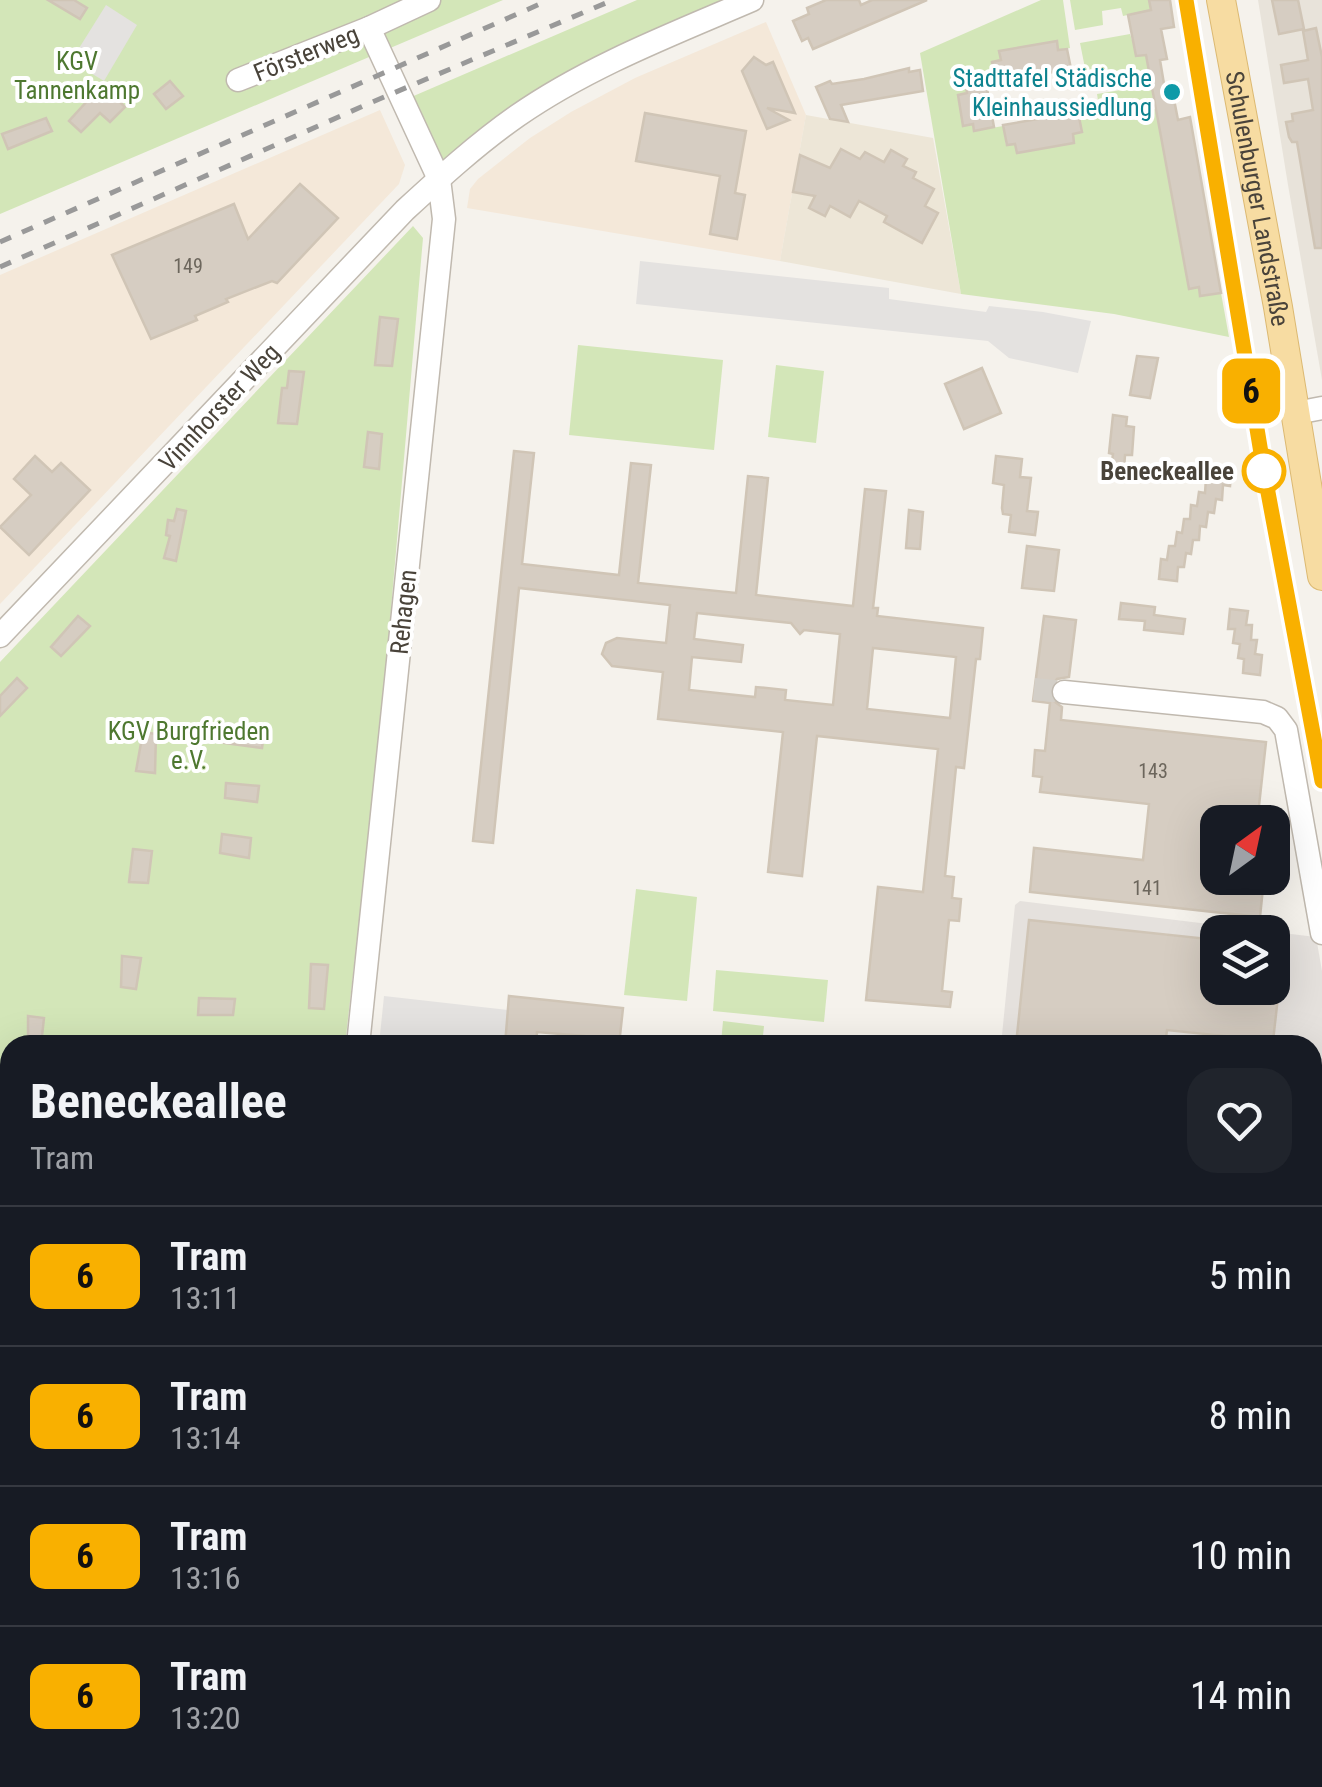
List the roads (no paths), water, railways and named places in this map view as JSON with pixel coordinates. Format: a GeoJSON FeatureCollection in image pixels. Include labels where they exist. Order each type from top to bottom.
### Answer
{"type":"FeatureCollection","features":[{"type":"Feature","properties":{"kind":"main road","name":"Schulenburger Landstraße"},"geometry":{"type":"LineString","coordinates":[[1221,0],[1309,410],[1322,576]]}},
{"type":"Feature","properties":{"kind":"street","name":"Försterweg"},"geometry":{"type":"LineString","coordinates":[[238,80],[429,0]]}},
{"type":"Feature","properties":{"kind":"street","name":"Vinnhorster Weg"},"geometry":{"type":"LineString","coordinates":[[0,636],[405,210],[487,137],[553,94],[646,46],[752,0]]}},
{"type":"Feature","properties":{"kind":"street"},"geometry":{"type":"LineString","coordinates":[[369,28],[439,179]]}},
{"type":"Feature","properties":{"kind":"street","name":"Rehagen"},"geometry":{"type":"LineString","coordinates":[[359,1035],[444,219],[439,179]]}},
{"type":"Feature","properties":{"kind":"street"},"geometry":{"type":"LineString","coordinates":[[1064,692],[1262,712],[1277,718],[1286,730],[1322,933]]}},
{"type":"Feature","properties":{"kind":"tunnel"},"geometry":{"type":"LineString","coordinates":[[1034,689],[1064,692]]}},
{"type":"Feature","properties":{"kind":"tram line"},"geometry":{"type":"LineString","coordinates":[[1186,0],[1264,471],[1322,781]]}},
{"type":"Feature","properties":{"kind":"tram line","name":"6"},"geometry":{"type":"LineString","coordinates":[[1186,0],[1264,471],[1322,781]]}},
{"type":"Feature","properties":{"kind":"railway"},"geometry":{"type":"LineString","coordinates":[[0,242],[549,0]]}},
{"type":"Feature","properties":{"kind":"railway"},"geometry":{"type":"LineString","coordinates":[[0,267],[613,0]]}},
{"type":"Feature","properties":{"kind":"place","name":"Stadttafel Städische Kleinhaussiedlung"},"geometry":{"type":"Point","coordinates":[1172,92]}},
{"type":"Feature","properties":{"kind":"place","name":"Beneckeallee"},"geometry":{"type":"Point","coordinates":[1264,471]}},
{"type":"Feature","properties":{"kind":"park label","name":"KGV Tannenkamp"},"geometry":{"type":"Point","coordinates":[77,76]}},
{"type":"Feature","properties":{"kind":"park label","name":"KGV Burgfrieden e.V."},"geometry":{"type":"Point","coordinates":[189,746]}}]}
